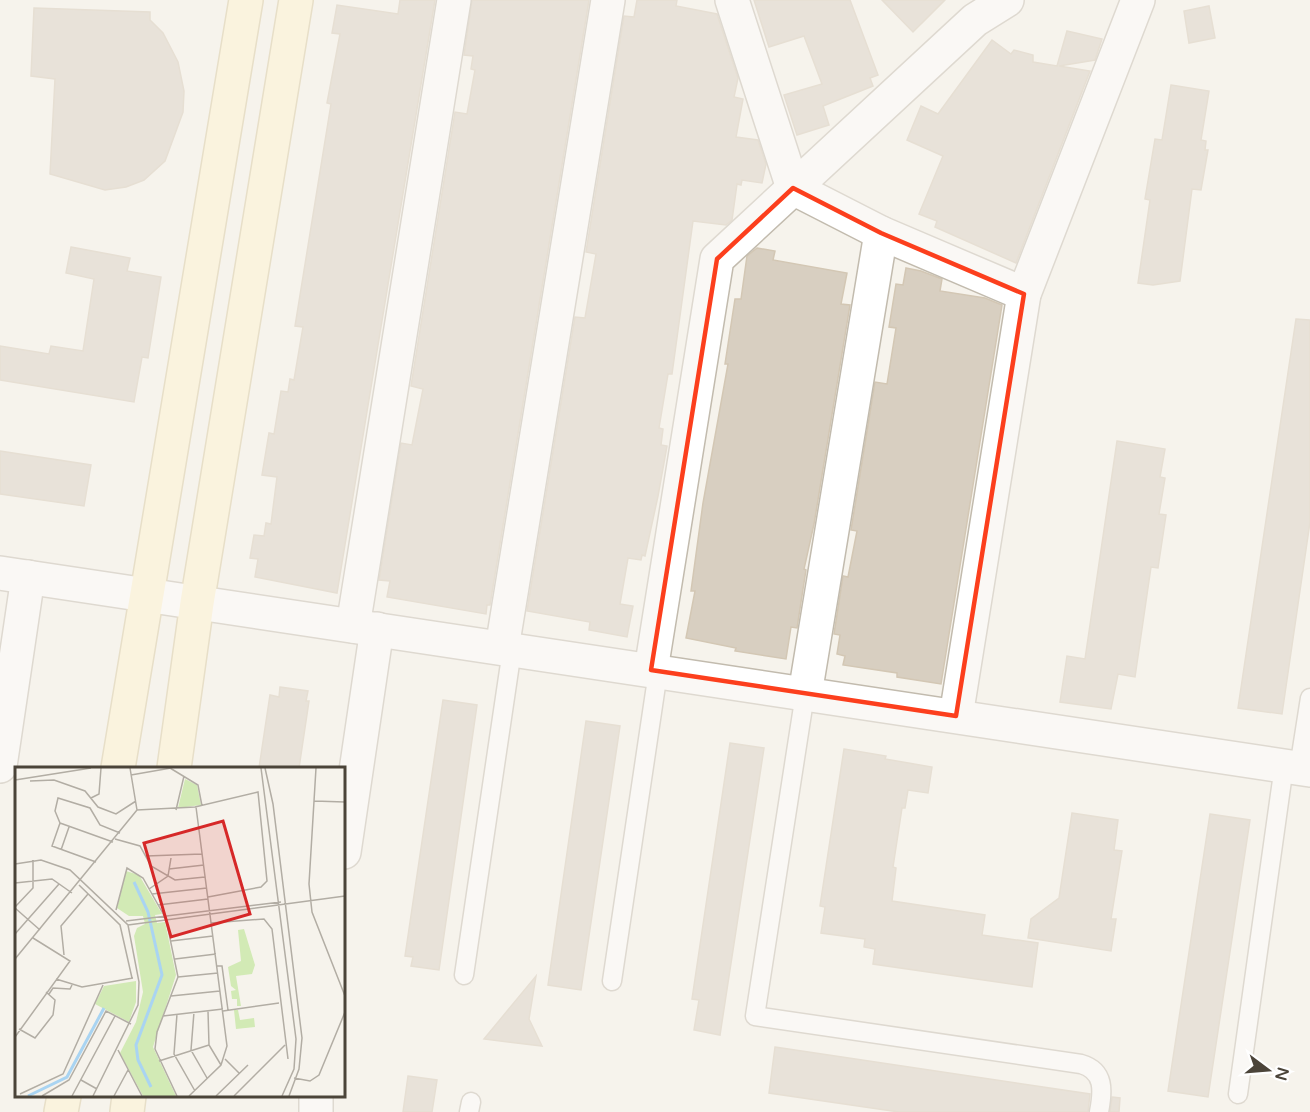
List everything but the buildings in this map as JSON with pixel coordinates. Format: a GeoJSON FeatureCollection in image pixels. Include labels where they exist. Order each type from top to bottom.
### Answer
{"type":"FeatureCollection","features":[{"type":"Feature","properties":{"kind":"street"},"geometry":{"type":"LineString","coordinates":[[118,767],[246,0]]}},
{"type":"Feature","properties":{"kind":"street"},"geometry":{"type":"LineString","coordinates":[[174,767],[197,603],[296,0]]}},
{"type":"Feature","properties":{"kind":"street"},"geometry":{"type":"LineString","coordinates":[[345,841],[365,628],[453,0]]}},
{"type":"Feature","properties":{"kind":"street"},"geometry":{"type":"LineString","coordinates":[[507,649],[608,0]]}},
{"type":"Feature","properties":{"kind":"street"},"geometry":{"type":"LineString","coordinates":[[732,0],[793,188],[881,233],[1024,294]]}},
{"type":"Feature","properties":{"kind":"street"},"geometry":{"type":"LineString","coordinates":[[654,671],[717,259],[975,20],[1007,0]]}},
{"type":"Feature","properties":{"kind":"street"},"geometry":{"type":"LineString","coordinates":[[956,716],[1024,294],[1138,0]]}},
{"type":"Feature","properties":{"kind":"street"},"geometry":{"type":"LineString","coordinates":[[805,694],[881,233]]}},
{"type":"Feature","properties":{"kind":"street"},"geometry":{"type":"LineString","coordinates":[[0,766],[14,575],[1298,768]]}},
{"type":"Feature","properties":{"kind":"street"},"geometry":{"type":"LineString","coordinates":[[62,1112],[64,1097]]}},
{"type":"Feature","properties":{"kind":"street"},"geometry":{"type":"LineString","coordinates":[[127,1112],[129,1097]]}},
{"type":"Feature","properties":{"kind":"lane"},"geometry":{"type":"LineString","coordinates":[[464,975],[507,649]]}},
{"type":"Feature","properties":{"kind":"lane"},"geometry":{"type":"LineString","coordinates":[[612,981],[654,671]]}},
{"type":"Feature","properties":{"kind":"lane"},"geometry":{"type":"LineString","coordinates":[[805,694],[755,1016],[1081,1064],[1091,1067],[1099,1076],[1103,1090],[1099,1112]]}},
{"type":"Feature","properties":{"kind":"lane"},"geometry":{"type":"LineString","coordinates":[[1238,1094],[1310,698]]}},
{"type":"Feature","properties":{"kind":"highlighted area"},"geometry":{"type":"Polygon","coordinates":[[[793,188],[881,233],[1024,294],[956,716],[651,670],[717,259],[793,188]]]}}]}
